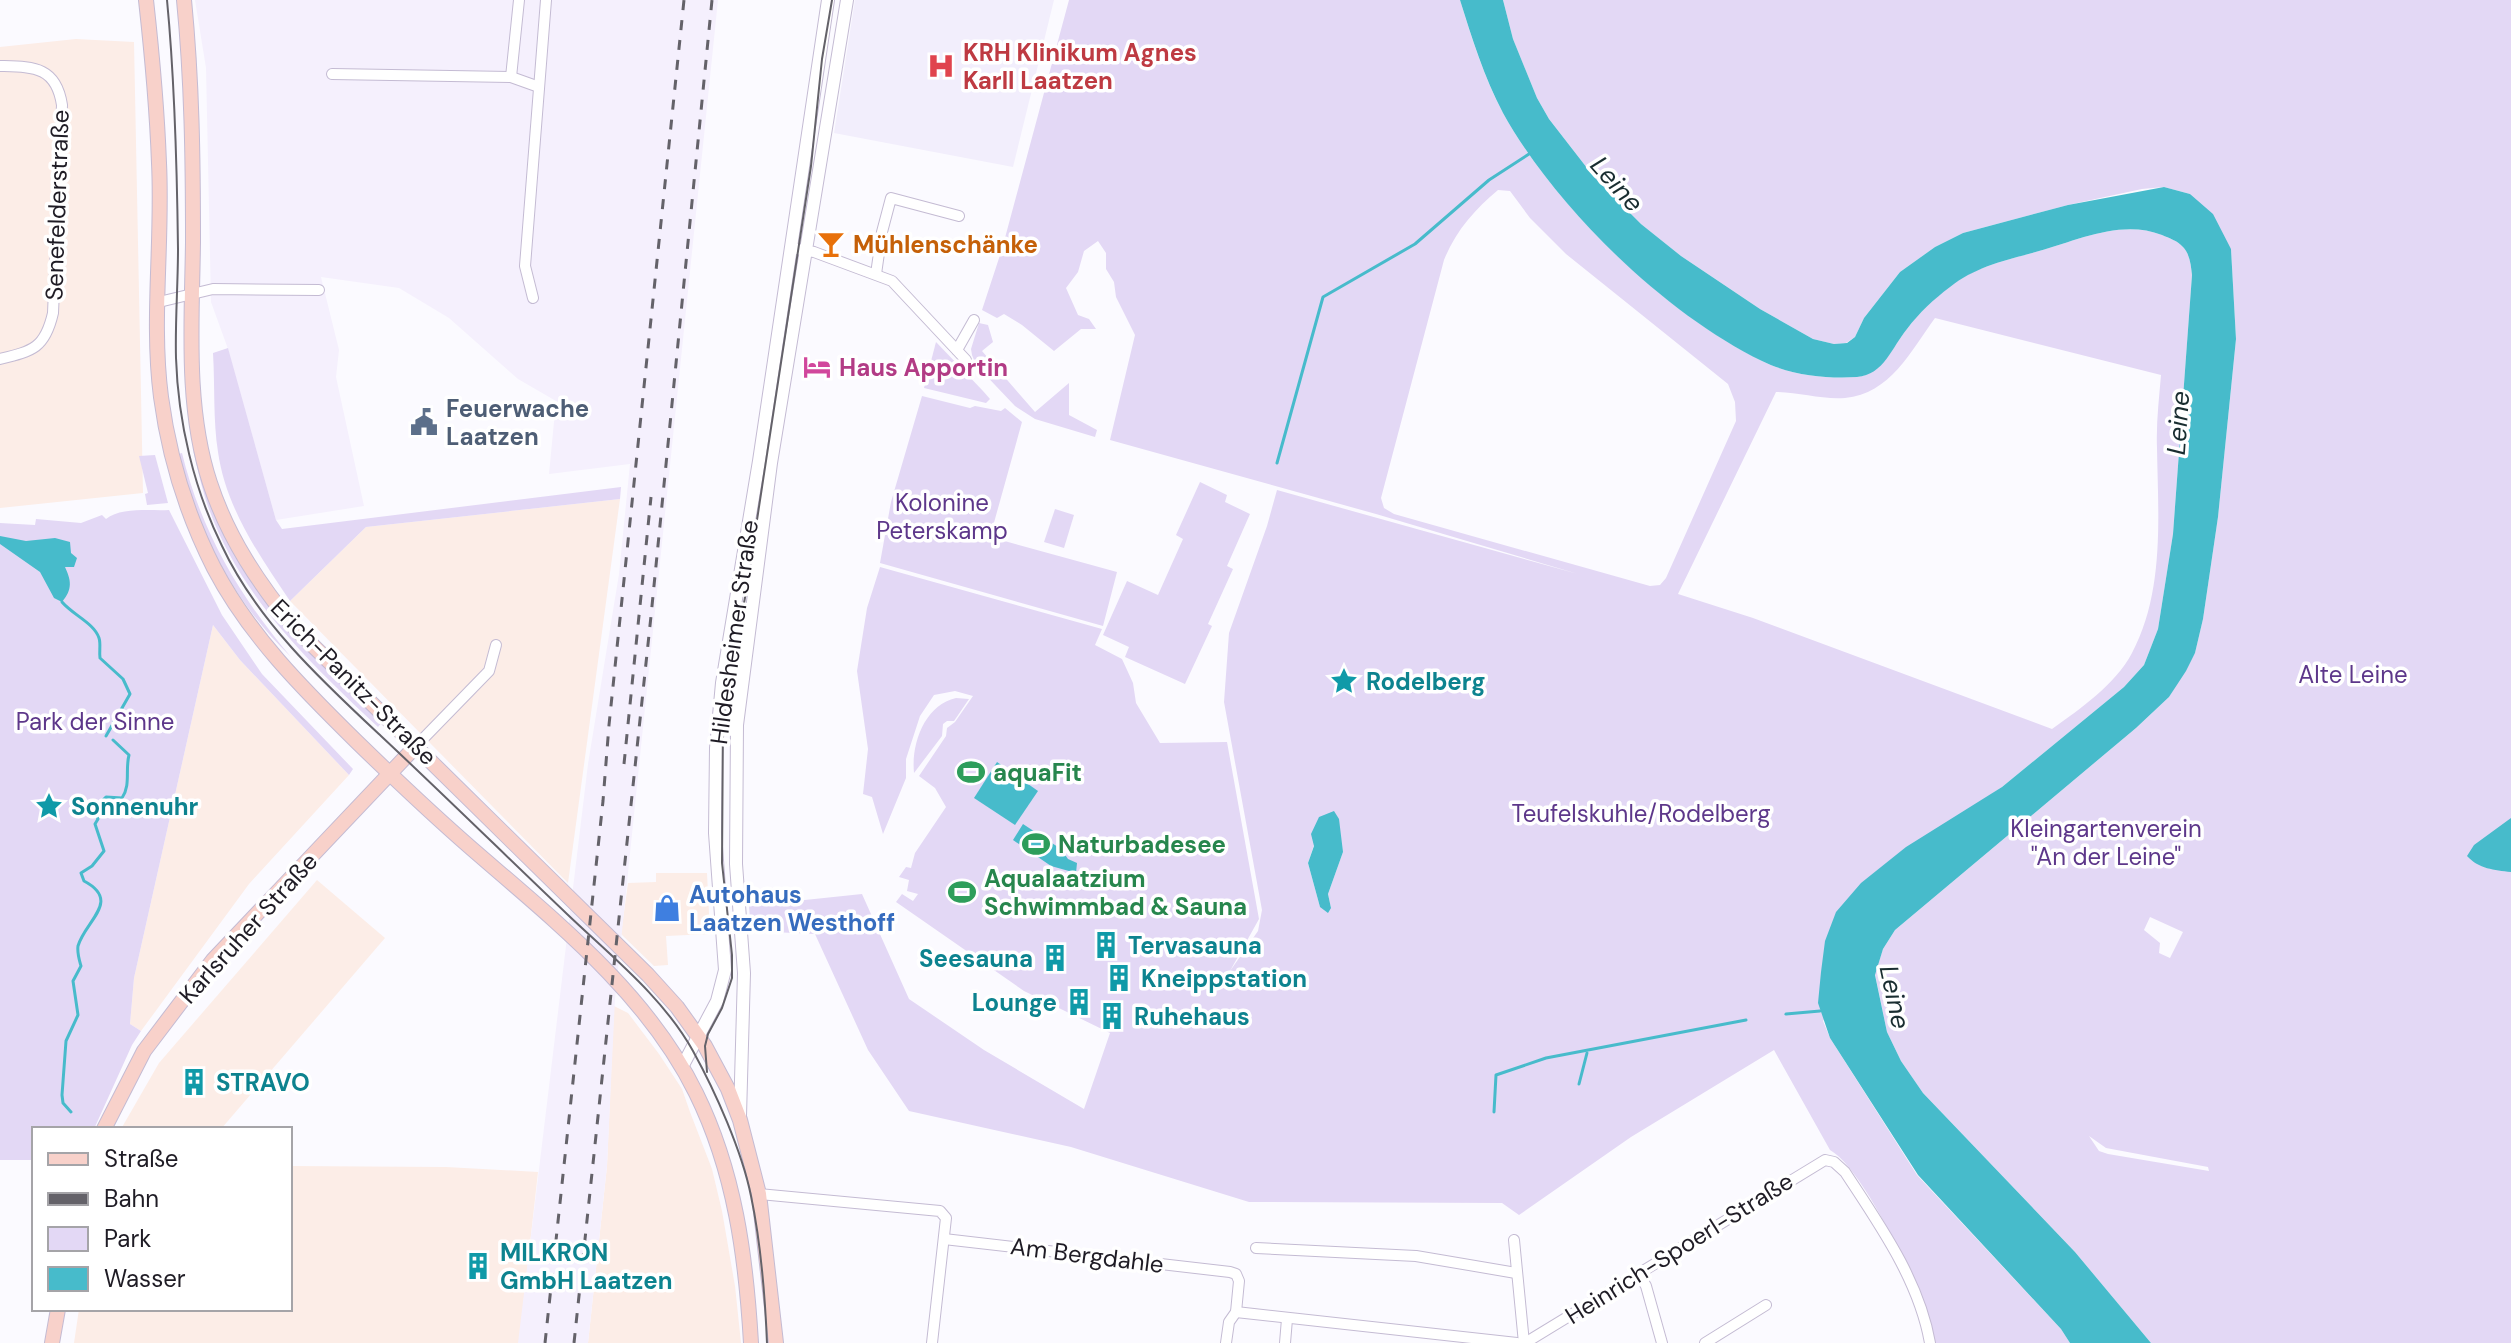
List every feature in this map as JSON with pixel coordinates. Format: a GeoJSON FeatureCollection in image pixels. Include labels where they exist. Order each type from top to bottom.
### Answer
{"type":"FeatureCollection","features":[{"type":"Feature","properties":{"kind":"main road","name":"Erich-Panitz-Straße"},"geometry":{"type":"LineString","coordinates":[[146,0],[159,163],[161,394],[168,440],[190,515],[210,559],[240,613],[317,703],[390,774],[569,935],[628,994],[669,1045],[682,1067]]}},
{"type":"Feature","properties":{"kind":"main road","name":"Erich-Panitz-Straße"},"geometry":{"type":"LineString","coordinates":[[184,0],[192,118],[193,370],[200,442],[209,481],[231,535],[267,594],[296,629],[648,975],[697,1033],[716,1064],[740,1120]]}},
{"type":"Feature","properties":{"kind":"main road","name":"Karlsruher Straße"},"geometry":{"type":"LineString","coordinates":[[105,1127],[144,1051],[192,986],[264,905],[416,746]]}},
{"type":"Feature","properties":{"kind":"main road"},"geometry":{"type":"LineString","coordinates":[[682,1067],[711,1126],[738,1220],[747,1279],[751,1343]]}},
{"type":"Feature","properties":{"kind":"main road","name":"Hildesheimer Straße"},"geometry":{"type":"LineString","coordinates":[[740,1120],[759,1194],[776,1343]]}},
{"type":"Feature","properties":{"kind":"main road"},"geometry":{"type":"LineString","coordinates":[[52,1343],[58,1311]]}},
{"type":"Feature","properties":{"kind":"street"},"geometry":{"type":"LineString","coordinates":[[511,77],[519,0]]}},
{"type":"Feature","properties":{"kind":"street"},"geometry":{"type":"LineString","coordinates":[[533,298],[525,266],[546,0]]}},
{"type":"Feature","properties":{"kind":"street","name":"Hildesheimer Straße"},"geometry":{"type":"LineString","coordinates":[[740,1120],[744,973],[736,864],[737,725],[828,0]]}},
{"type":"Feature","properties":{"kind":"street","name":"Hildesheimer Straße"},"geometry":{"type":"LineString","coordinates":[[682,1067],[690,1056],[697,1033],[717,1001],[725,970],[715,833],[716,748],[722,683],[759,461],[847,0]]}},
{"type":"Feature","properties":{"kind":"street","name":"Senefelderstraße"},"geometry":{"type":"LineString","coordinates":[[0,66],[31,67],[43,72],[52,78],[60,90],[62,105],[53,313],[49,330],[34,348],[0,359]]}},
{"type":"Feature","properties":{"kind":"street"},"geometry":{"type":"LineString","coordinates":[[332,74],[511,77],[539,87]]}},
{"type":"Feature","properties":{"kind":"street"},"geometry":{"type":"LineString","coordinates":[[876,274],[891,198],[959,216]]}},
{"type":"Feature","properties":{"kind":"street"},"geometry":{"type":"LineString","coordinates":[[798,249],[892,281],[966,360]]}},
{"type":"Feature","properties":{"kind":"street"},"geometry":{"type":"LineString","coordinates":[[159,302],[213,289],[319,290]]}},
{"type":"Feature","properties":{"kind":"street"},"geometry":{"type":"LineString","coordinates":[[957,350],[974,320]]}},
{"type":"Feature","properties":{"kind":"street"},"geometry":{"type":"LineString","coordinates":[[416,746],[489,671],[496,645]]}},
{"type":"Feature","properties":{"kind":"street","name":"Heinrich-Spoerl-Straße"},"geometry":{"type":"LineString","coordinates":[[1524,1343],[1825,1160],[1834,1162],[1845,1172],[1899,1258],[1928,1329],[1930,1343]]}},
{"type":"Feature","properties":{"kind":"street"},"geometry":{"type":"LineString","coordinates":[[759,1194],[940,1211],[946,1218],[932,1343]]}},
{"type":"Feature","properties":{"kind":"street","name":"Am Bergdahle"},"geometry":{"type":"LineString","coordinates":[[944,1239],[1230,1272],[1236,1274],[1239,1281],[1236,1312]]}},
{"type":"Feature","properties":{"kind":"street"},"geometry":{"type":"LineString","coordinates":[[1514,1240],[1524,1343]]}},
{"type":"Feature","properties":{"kind":"street"},"geometry":{"type":"LineString","coordinates":[[1256,1248],[1416,1256],[1516,1273]]}},
{"type":"Feature","properties":{"kind":"street"},"geometry":{"type":"LineString","coordinates":[[1639,1274],[1646,1286],[1662,1343]]}},
{"type":"Feature","properties":{"kind":"street"},"geometry":{"type":"LineString","coordinates":[[1705,1343],[1766,1305]]}},
{"type":"Feature","properties":{"kind":"street"},"geometry":{"type":"LineString","coordinates":[[1226,1343],[1229,1322],[1236,1312],[1517,1343]]}},
{"type":"Feature","properties":{"kind":"street"},"geometry":{"type":"LineString","coordinates":[[1285,1343],[1287,1319]]}},
{"type":"Feature","properties":{"kind":"shaded area"},"geometry":{"type":"Polygon","coordinates":[[[195,0],[718,0],[615,999],[607,1166],[588,1343],[518,1343],[588,764],[619,574],[630,464],[549,474],[556,401],[518,379],[449,318],[399,288],[321,277],[339,350],[336,377],[364,506],[276,520],[228,349],[211,302],[206,68],[195,0]]]}},
{"type":"Feature","properties":{"kind":"shaded area","name":"KRH Klinikum Agnes Karll Laatzen"},"geometry":{"type":"Polygon","coordinates":[[[855,0],[1054,0],[1013,167],[834,133],[855,0]]]}},
{"type":"Feature","properties":{"kind":"shaded area"},"geometry":{"type":"Polygon","coordinates":[[[76,39],[134,42],[143,493],[0,508],[0,47],[76,39]]]}},
{"type":"Feature","properties":{"kind":"shaded area"},"geometry":{"type":"Polygon","coordinates":[[[620,499],[568,883],[290,601],[366,527],[620,499]]]}},
{"type":"Feature","properties":{"kind":"shaded area"},"geometry":{"type":"Polygon","coordinates":[[[213,625],[240,660],[349,775],[249,884],[141,1031],[130,1024],[134,978],[213,625]]]}},
{"type":"Feature","properties":{"kind":"shaded area","name":"Autohaus Laatzen Westhoff"},"geometry":{"type":"Polygon","coordinates":[[[656,873],[707,873],[710,934],[666,936],[668,965],[654,966],[621,934],[628,883],[656,882],[656,873]]]}},
{"type":"Feature","properties":{"kind":"shaded area"},"geometry":{"type":"Polygon","coordinates":[[[317,880],[385,938],[223,1127],[122,1127],[159,1063],[317,880]]]}},
{"type":"Feature","properties":{"kind":"shaded area"},"geometry":{"type":"Polygon","coordinates":[[[614,1006],[628,1013],[682,1089],[712,1169],[722,1211],[741,1343],[588,1343],[607,1166],[614,1006]]]}},
{"type":"Feature","properties":{"kind":"shaded area"},"geometry":{"type":"Polygon","coordinates":[[[292,1166],[446,1167],[538,1172],[519,1343],[74,1343],[79,1311],[292,1311],[292,1166]]]}},
{"type":"Feature","properties":{"kind":"green space","name":"Teufelskuhle/Rodelberg"},"geometry":{"type":"Polygon","coordinates":[[[1069,0],[1460,0],[1484,72],[1503,113],[1525,149],[1582,220],[1651,286],[1688,315],[1762,361],[1796,373],[1856,377],[1873,371],[1938,296],[1960,279],[1993,264],[2116,230],[2147,231],[2168,237],[2181,245],[2189,257],[2192,275],[2173,534],[2158,629],[2144,665],[2124,687],[2002,787],[1968,810],[1823,1021],[1830,1038],[1917,1175],[2061,1329],[2070,1343],[1935,1343],[1920,1298],[1893,1238],[1860,1183],[1830,1150],[1774,1050],[1631,1137],[1519,1215],[1502,1203],[1249,1202],[1071,1147],[909,1111],[868,1050],[815,934],[751,931],[749,906],[862,894],[909,999],[984,1050],[1084,1109],[1110,1033],[1024,991],[896,902],[902,894],[913,901],[918,894],[907,891],[909,880],[899,877],[906,867],[911,868],[915,853],[946,807],[935,788],[919,776],[946,736],[947,728],[955,722],[973,696],[955,691],[934,695],[920,716],[906,759],[906,778],[883,834],[872,797],[863,794],[868,749],[857,671],[867,608],[880,567],[1102,629],[1095,645],[1122,659],[1133,683],[1136,703],[1160,743],[1227,742],[1259,919],[1230,971],[1258,931],[1262,910],[1224,702],[1229,633],[1277,490],[1578,574],[1110,440],[1135,335],[1106,269],[1106,253],[1098,241],[1084,251],[1078,272],[1066,288],[1078,315],[1089,319],[1096,329],[1081,329],[1054,351],[1004,314],[997,318],[982,310],[1002,249],[1069,0]],[[1498,190],[1466,222],[1444,260],[1381,498],[1384,508],[1394,514],[1650,586],[1660,585],[1666,578],[1736,421],[1735,402],[1728,384],[1566,254],[1530,218],[1510,191],[1498,190]],[[1935,318],[1908,357],[1887,380],[1861,395],[1837,398],[1776,392],[1678,594],[1753,618],[2052,729],[2096,696],[2116,676],[2132,653],[2143,629],[2155,579],[2157,552],[2157,430],[2161,375],[1935,318]],[[1314,845],[1308,863],[1320,907],[1331,908],[1328,894],[1343,852],[1314,845]]]}},
{"type":"Feature","properties":{"kind":"green space"},"geometry":{"type":"Polygon","coordinates":[[[1503,0],[2511,0],[2511,1343],[2151,1343],[2075,1252],[1923,1093],[1901,1061],[1887,1032],[1875,974],[1883,949],[1895,930],[2136,728],[2169,697],[2195,653],[2218,517],[2236,339],[2231,249],[2190,194],[2164,187],[2142,189],[1963,233],[1935,247],[1900,272],[1864,318],[1855,337],[1846,343],[1834,344],[1813,339],[1760,309],[1681,256],[1641,224],[1594,177],[1549,119],[1513,39],[1503,0]],[[2150,917],[2144,930],[2160,943],[2159,953],[2170,958],[2183,932],[2150,917]],[[2089,1136],[2099,1151],[2108,1154],[2209,1171],[2208,1167],[2106,1148],[2089,1136]]]}},
{"type":"Feature","properties":{"kind":"green space"},"geometry":{"type":"Polygon","coordinates":[[[979,323],[988,325],[993,342],[982,351],[1035,412],[1069,383],[1069,415],[1097,430],[1095,437],[1035,419],[1015,406],[976,365],[971,349],[979,323]]]}},
{"type":"Feature","properties":{"kind":"green space"},"geometry":{"type":"Polygon","coordinates":[[[936,342],[990,399],[986,403],[924,388],[936,342]]]}},
{"type":"Feature","properties":{"kind":"green space"},"geometry":{"type":"Polygon","coordinates":[[[228,348],[276,520],[282,529],[621,487],[620,499],[366,527],[290,601],[245,530],[222,473],[215,428],[213,353],[228,348]]]}},
{"type":"Feature","properties":{"kind":"green space","name":"Kolonine Peterskamp"},"geometry":{"type":"Polygon","coordinates":[[[922,396],[970,408],[975,406],[1001,411],[1005,408],[1022,422],[990,537],[1117,572],[1103,626],[880,563],[891,502],[922,396]]]}},
{"type":"Feature","properties":{"kind":"green space"},"geometry":{"type":"Polygon","coordinates":[[[193,450],[216,516],[236,558],[258,591],[273,611],[383,721],[378,727],[280,628],[239,572],[209,509],[193,450]]]}},
{"type":"Feature","properties":{"kind":"green space"},"geometry":{"type":"Polygon","coordinates":[[[182,453],[200,509],[224,561],[255,610],[291,657],[251,612],[220,564],[196,511],[178,454],[182,453]]]}},
{"type":"Feature","properties":{"kind":"green space"},"geometry":{"type":"Polygon","coordinates":[[[155,455],[168,503],[147,505],[145,494],[148,493],[139,456],[155,455]]]}},
{"type":"Feature","properties":{"kind":"green space"},"geometry":{"type":"Polygon","coordinates":[[[1200,482],[1227,495],[1225,502],[1250,514],[1227,566],[1233,569],[1208,624],[1212,626],[1185,684],[1125,657],[1129,647],[1103,635],[1127,581],[1158,595],[1183,539],[1176,535],[1200,482]]]}},
{"type":"Feature","properties":{"kind":"green space"},"geometry":{"type":"Polygon","coordinates":[[[1055,509],[1074,515],[1064,548],[1044,542],[1055,509]]]}},
{"type":"Feature","properties":{"kind":"green space","name":"Park der Sinne"},"geometry":{"type":"Polygon","coordinates":[[[169,510],[222,615],[262,674],[353,769],[349,775],[240,660],[213,625],[134,978],[130,1024],[141,1031],[95,1127],[32,1127],[32,1160],[0,1160],[0,523],[35,525],[36,519],[81,523],[102,515],[106,519],[128,511],[169,510]]]}},
{"type":"Feature","properties":{"kind":"green space"},"geometry":{"type":"Polygon","coordinates":[[[956,698],[969,699],[954,721],[943,724],[942,736],[914,773],[915,750],[922,727],[936,708],[956,698]]]}},
{"type":"Feature","properties":{"kind":"water"},"geometry":{"type":"Polygon","coordinates":[[[1460,0],[1503,0],[1513,39],[1549,119],[1594,177],[1641,224],[1681,256],[1760,309],[1813,339],[1834,344],[1847,343],[1855,337],[1864,318],[1900,272],[1935,247],[1963,233],[2068,205],[2164,187],[2190,194],[2213,214],[2231,249],[2236,339],[2218,517],[2195,653],[2169,697],[2136,728],[1895,930],[1883,949],[1875,975],[1887,1032],[1901,1061],[1923,1093],[2075,1252],[2151,1343],[2070,1343],[2061,1329],[1918,1175],[1830,1038],[1818,1003],[1825,941],[1836,912],[1861,883],[1906,847],[2002,787],[2124,687],[2144,665],[2158,629],[2173,534],[2192,275],[2187,253],[2176,241],[2147,231],[2116,230],[2085,237],[1993,264],[1960,280],[1922,312],[1881,366],[1866,375],[1821,377],[1773,366],[1725,341],[1651,287],[1582,220],[1552,185],[1525,149],[1496,99],[1460,0]]]}},
{"type":"Feature","properties":{"kind":"water"},"geometry":{"type":"Polygon","coordinates":[[[0,536],[26,541],[55,538],[70,542],[71,553],[77,558],[74,567],[65,567],[70,584],[62,602],[54,598],[40,572],[0,544],[0,536]]]}},
{"type":"Feature","properties":{"kind":"water"},"geometry":{"type":"Polygon","coordinates":[[[997,762],[1038,791],[1015,825],[974,798],[997,762]]]}},
{"type":"Feature","properties":{"kind":"water"},"geometry":{"type":"Polygon","coordinates":[[[1334,811],[1339,819],[1343,852],[1328,894],[1331,908],[1328,913],[1320,907],[1308,863],[1314,846],[1311,834],[1319,817],[1334,811]]]}},
{"type":"Feature","properties":{"kind":"water"},"geometry":{"type":"Polygon","coordinates":[[[2511,818],[2511,872],[2482,866],[2467,856],[2474,845],[2511,818]]]}},
{"type":"Feature","properties":{"kind":"water","name":"Naturbadesee"},"geometry":{"type":"Polygon","coordinates":[[[1023,824],[1077,863],[1076,873],[1051,866],[1013,840],[1023,824]]]}},
{"type":"Feature","properties":{"kind":"waterway"},"geometry":{"type":"LineString","coordinates":[[1277,463],[1323,297],[1415,244],[1489,180],[1529,154]]}},
{"type":"Feature","properties":{"kind":"waterway"},"geometry":{"type":"LineString","coordinates":[[62,602],[96,633],[100,640],[100,658],[123,679],[130,694],[106,736]]}},
{"type":"Feature","properties":{"kind":"waterway"},"geometry":{"type":"LineString","coordinates":[[71,1112],[63,1103],[62,1095],[66,1041],[78,1015],[73,981],[81,966],[78,946],[101,904],[100,896],[84,881],[81,873],[92,866],[104,851],[95,824],[98,819],[94,809],[106,797],[122,798],[127,783],[129,755],[113,740]]}},
{"type":"Feature","properties":{"kind":"waterway"},"geometry":{"type":"LineString","coordinates":[[1786,1014],[1820,1011]]}},
{"type":"Feature","properties":{"kind":"waterway"},"geometry":{"type":"LineString","coordinates":[[1494,1112],[1496,1075],[1546,1058],[1746,1020]]}},
{"type":"Feature","properties":{"kind":"waterway"},"geometry":{"type":"LineString","coordinates":[[1579,1084],[1587,1053]]}},
{"type":"Feature","properties":{"kind":"tram line"},"geometry":{"type":"LineString","coordinates":[[167,0],[176,156],[177,382],[189,455],[212,524],[253,600],[292,648],[336,694],[636,978],[681,1031],[719,1103],[747,1178],[760,1251],[767,1343]]}},
{"type":"Feature","properties":{"kind":"tram line"},"geometry":{"type":"LineString","coordinates":[[707,1072],[705,1046],[708,1034],[722,1008],[732,978],[722,863],[723,719],[746,592],[811,166],[822,59],[832,0]]}},
{"type":"Feature","properties":{"kind":"railway"},"geometry":{"type":"LineString","coordinates":[[545,1343],[684,0]]}},
{"type":"Feature","properties":{"kind":"railway"},"geometry":{"type":"LineString","coordinates":[[574,1343],[712,0]]}},
{"type":"Feature","properties":{"kind":"railway"},"geometry":{"type":"LineString","coordinates":[[624,764],[651,497]]}},
{"type":"Feature","properties":{"kind":"place","name":"KRH Klinikum Agnes Karll Laatzen"},"geometry":{"type":"Point","coordinates":[941,66]}},
{"type":"Feature","properties":{"kind":"place","name":"Mühlenschänke"},"geometry":{"type":"Point","coordinates":[831,244]}},
{"type":"Feature","properties":{"kind":"place","name":"Haus Apportin"},"geometry":{"type":"Point","coordinates":[817,367]}},
{"type":"Feature","properties":{"kind":"place","name":"Feuerwache Laatzen"},"geometry":{"type":"Point","coordinates":[424,422]}},
{"type":"Feature","properties":{"kind":"place","name":"Rodelberg"},"geometry":{"type":"Point","coordinates":[1344,681]}},
{"type":"Feature","properties":{"kind":"place","name":"aquaFit"},"geometry":{"type":"Point","coordinates":[971,772]}},
{"type":"Feature","properties":{"kind":"place","name":"Sonnenuhr"},"geometry":{"type":"Point","coordinates":[49,806]}},
{"type":"Feature","properties":{"kind":"place","name":"Naturbadesee"},"geometry":{"type":"Point","coordinates":[1036,844]}},
{"type":"Feature","properties":{"kind":"place","name":"Aqualaatzium Schwimmbad & Sauna"},"geometry":{"type":"Point","coordinates":[962,892]}},
{"type":"Feature","properties":{"kind":"place","name":"Autohaus Laatzen Westhoff"},"geometry":{"type":"Point","coordinates":[667,908]}},
{"type":"Feature","properties":{"kind":"place","name":"Tervasauna"},"geometry":{"type":"Point","coordinates":[1106,945]}},
{"type":"Feature","properties":{"kind":"place","name":"Seesauna"},"geometry":{"type":"Point","coordinates":[1055,958]}},
{"type":"Feature","properties":{"kind":"place","name":"Kneippstation"},"geometry":{"type":"Point","coordinates":[1119,978]}},
{"type":"Feature","properties":{"kind":"place","name":"Lounge"},"geometry":{"type":"Point","coordinates":[1079,1002]}},
{"type":"Feature","properties":{"kind":"place","name":"Ruhehaus"},"geometry":{"type":"Point","coordinates":[1112,1016]}},
{"type":"Feature","properties":{"kind":"place","name":"STRAVO"},"geometry":{"type":"Point","coordinates":[194,1082]}},
{"type":"Feature","properties":{"kind":"place","name":"MILKRON GmbH Laatzen"},"geometry":{"type":"Point","coordinates":[478,1266]}},
{"type":"Feature","properties":{"kind":"water label","name":"Leine"},"geometry":{"type":"Point","coordinates":[1617,184]}},
{"type":"Feature","properties":{"kind":"water label","name":"Leine"},"geometry":{"type":"Point","coordinates":[2178,423]}},
{"type":"Feature","properties":{"kind":"water label","name":"Leine"},"geometry":{"type":"Point","coordinates":[1895,997]}},
{"type":"Feature","properties":{"kind":"park label","name":"Alte Leine"},"geometry":{"type":"Point","coordinates":[2353,674]}},
{"type":"Feature","properties":{"kind":"park label","name":"Kleingartenverein \"An der Leine\""},"geometry":{"type":"Point","coordinates":[2106,842]}}]}
